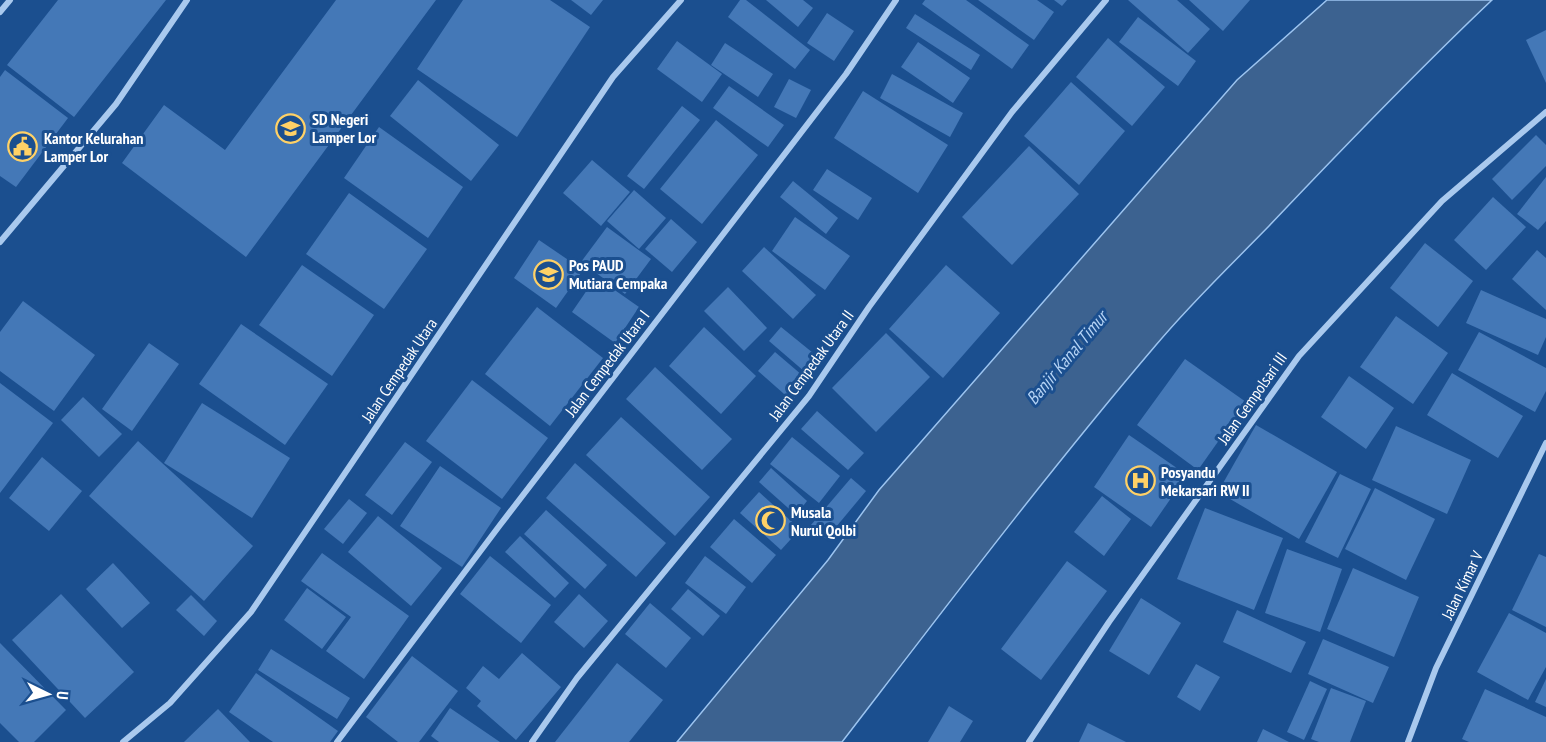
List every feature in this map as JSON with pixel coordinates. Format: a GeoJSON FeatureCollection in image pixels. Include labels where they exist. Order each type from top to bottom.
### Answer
{"type":"FeatureCollection","features":[{"type":"Feature","properties":{"kind":"street"},"geometry":{"type":"LineString","coordinates":[[0,12],[10,0]]}},
{"type":"Feature","properties":{"kind":"street"},"geometry":{"type":"LineString","coordinates":[[0,242],[116,104],[188,0]]}},
{"type":"Feature","properties":{"kind":"street","name":"Jalan Cempedak Utara"},"geometry":{"type":"LineString","coordinates":[[123,742],[170,703],[251,612],[613,77],[681,0]]}},
{"type":"Feature","properties":{"kind":"street","name":"Jalan Cempedak Utara I"},"geometry":{"type":"LineString","coordinates":[[338,742],[500,525],[846,74],[896,0]]}},
{"type":"Feature","properties":{"kind":"street","name":"Jalan Cempedak Utara II"},"geometry":{"type":"LineString","coordinates":[[532,742],[577,678],[809,396],[869,307],[1012,112],[1106,0]]}},
{"type":"Feature","properties":{"kind":"street","name":"Jalan Gempolsari III"},"geometry":{"type":"LineString","coordinates":[[1029,742],[1109,622],[1299,356],[1442,201],[1546,112]]}},
{"type":"Feature","properties":{"kind":"street","name":"Jalan Kimar V"},"geometry":{"type":"LineString","coordinates":[[1408,742],[1436,668],[1546,443]]}},
{"type":"Feature","properties":{"kind":"water","name":"Banjir Kanal Timur"},"geometry":{"type":"Polygon","coordinates":[[[1327,0],[1492,0],[1379,112],[1169,329],[1036,492],[842,742],[677,742],[828,560],[879,490],[1237,80],[1327,0]]]}},
{"type":"Feature","properties":{"kind":"building"},"geometry":{"type":"Polygon","coordinates":[[[58,0],[166,0],[74,117],[7,65],[58,0]]]}},
{"type":"Feature","properties":{"kind":"building","name":"SD Negeri Lamper Lor"},"geometry":{"type":"Polygon","coordinates":[[[336,0],[436,0],[246,257],[122,163],[164,105],[225,150],[336,0]]]}},
{"type":"Feature","properties":{"kind":"building"},"geometry":{"type":"Polygon","coordinates":[[[463,0],[550,0],[590,27],[517,137],[417,69],[463,0]]]}},
{"type":"Feature","properties":{"kind":"building"},"geometry":{"type":"Polygon","coordinates":[[[571,0],[603,0],[591,15],[571,0]]]}},
{"type":"Feature","properties":{"kind":"building"},"geometry":{"type":"Polygon","coordinates":[[[740,0],[746,0],[810,50],[795,69],[728,17],[740,0]]]}},
{"type":"Feature","properties":{"kind":"building"},"geometry":{"type":"Polygon","coordinates":[[[766,0],[803,0],[813,8],[798,27],[766,0]]]}},
{"type":"Feature","properties":{"kind":"building"},"geometry":{"type":"Polygon","coordinates":[[[925,0],[966,0],[1029,45],[1012,69],[922,4],[925,0]]]}},
{"type":"Feature","properties":{"kind":"building"},"geometry":{"type":"Polygon","coordinates":[[[978,0],[1037,0],[1054,12],[1034,40],[978,0]]]}},
{"type":"Feature","properties":{"kind":"building"},"geometry":{"type":"Polygon","coordinates":[[[1054,0],[1067,0],[1062,6],[1054,0]]]}},
{"type":"Feature","properties":{"kind":"building"},"geometry":{"type":"Polygon","coordinates":[[[1128,0],[1177,0],[1210,29],[1188,53],[1128,0]]]}},
{"type":"Feature","properties":{"kind":"building"},"geometry":{"type":"Polygon","coordinates":[[[1189,0],[1250,0],[1223,31],[1189,0]]]}},
{"type":"Feature","properties":{"kind":"building"},"geometry":{"type":"Polygon","coordinates":[[[827,13],[854,31],[834,61],[807,43],[827,13]]]}},
{"type":"Feature","properties":{"kind":"building"},"geometry":{"type":"Polygon","coordinates":[[[915,14],[980,55],[971,70],[906,28],[915,14]]]}},
{"type":"Feature","properties":{"kind":"building"},"geometry":{"type":"Polygon","coordinates":[[[1138,17],[1196,61],[1178,86],[1119,42],[1138,17]]]}},
{"type":"Feature","properties":{"kind":"building"},"geometry":{"type":"Polygon","coordinates":[[[1546,30],[1546,83],[1526,40],[1546,30]]]}},
{"type":"Feature","properties":{"kind":"building"},"geometry":{"type":"Polygon","coordinates":[[[1108,38],[1165,87],[1132,126],[1076,77],[1108,38]]]}},
{"type":"Feature","properties":{"kind":"building"},"geometry":{"type":"Polygon","coordinates":[[[677,41],[722,74],[702,102],[657,69],[677,41]]]}},
{"type":"Feature","properties":{"kind":"building"},"geometry":{"type":"Polygon","coordinates":[[[918,42],[970,78],[953,103],[901,67],[918,42]]]}},
{"type":"Feature","properties":{"kind":"building"},"geometry":{"type":"Polygon","coordinates":[[[725,43],[773,74],[758,97],[711,65],[725,43]]]}},
{"type":"Feature","properties":{"kind":"building","name":"Kantor Kelurahan Lamper Lor"},"geometry":{"type":"Polygon","coordinates":[[[5,70],[68,118],[16,187],[0,176],[0,77],[5,70]]]}},
{"type":"Feature","properties":{"kind":"building"},"geometry":{"type":"Polygon","coordinates":[[[892,74],[963,113],[950,137],[880,98],[892,74]]]}},
{"type":"Feature","properties":{"kind":"building"},"geometry":{"type":"Polygon","coordinates":[[[789,79],[811,90],[796,118],[774,107],[789,79]]]}},
{"type":"Feature","properties":{"kind":"building"},"geometry":{"type":"Polygon","coordinates":[[[418,80],[499,145],[471,181],[390,116],[418,80]]]}},
{"type":"Feature","properties":{"kind":"building"},"geometry":{"type":"Polygon","coordinates":[[[1071,82],[1125,131],[1079,185],[1024,136],[1071,82]]]}},
{"type":"Feature","properties":{"kind":"building"},"geometry":{"type":"Polygon","coordinates":[[[729,86],[784,125],[768,147],[713,108],[729,86]]]}},
{"type":"Feature","properties":{"kind":"building"},"geometry":{"type":"Polygon","coordinates":[[[863,91],[948,145],[918,193],[834,138],[863,91]]]}},
{"type":"Feature","properties":{"kind":"building"},"geometry":{"type":"Polygon","coordinates":[[[682,106],[700,120],[644,189],[627,176],[682,106]]]}},
{"type":"Feature","properties":{"kind":"building"},"geometry":{"type":"Polygon","coordinates":[[[716,120],[758,155],[702,224],[660,189],[716,120]]]}},
{"type":"Feature","properties":{"kind":"building"},"geometry":{"type":"Polygon","coordinates":[[[379,127],[463,187],[428,238],[344,178],[379,127]]]}},
{"type":"Feature","properties":{"kind":"building"},"geometry":{"type":"Polygon","coordinates":[[[1536,135],[1546,145],[1546,166],[1512,200],[1492,179],[1536,135]]]}},
{"type":"Feature","properties":{"kind":"building"},"geometry":{"type":"Polygon","coordinates":[[[1029,146],[1079,194],[1012,265],[962,217],[1029,146]]]}},
{"type":"Feature","properties":{"kind":"building"},"geometry":{"type":"Polygon","coordinates":[[[592,160],[630,192],[601,226],[563,193],[592,160]]]}},
{"type":"Feature","properties":{"kind":"building"},"geometry":{"type":"Polygon","coordinates":[[[827,169],[872,198],[858,220],[813,190],[827,169]]]}},
{"type":"Feature","properties":{"kind":"building"},"geometry":{"type":"Polygon","coordinates":[[[1546,177],[1546,221],[1538,230],[1517,214],[1546,177]]]}},
{"type":"Feature","properties":{"kind":"building"},"geometry":{"type":"Polygon","coordinates":[[[793,181],[838,218],[826,234],[780,197],[793,181]]]}},
{"type":"Feature","properties":{"kind":"building"},"geometry":{"type":"Polygon","coordinates":[[[634,190],[666,218],[639,249],[607,221],[634,190]]]}},
{"type":"Feature","properties":{"kind":"building"},"geometry":{"type":"Polygon","coordinates":[[[349,193],[427,249],[384,309],[306,254],[349,193]]]}},
{"type":"Feature","properties":{"kind":"building"},"geometry":{"type":"Polygon","coordinates":[[[1493,197],[1526,227],[1486,270],[1454,240],[1493,197]]]}},
{"type":"Feature","properties":{"kind":"building"},"geometry":{"type":"Polygon","coordinates":[[[795,217],[850,256],[825,290],[772,251],[795,217]]]}},
{"type":"Feature","properties":{"kind":"building"},"geometry":{"type":"Polygon","coordinates":[[[671,219],[697,242],[672,272],[645,249],[671,219]]]}},
{"type":"Feature","properties":{"kind":"building"},"geometry":{"type":"Polygon","coordinates":[[[607,227],[651,259],[625,294],[581,262],[607,227]]]}},
{"type":"Feature","properties":{"kind":"building","name":"Pos PAUD Mutiara Cempaka"},"geometry":{"type":"Polygon","coordinates":[[[539,240],[583,270],[556,308],[514,278],[539,240]]]}},
{"type":"Feature","properties":{"kind":"building"},"geometry":{"type":"Polygon","coordinates":[[[1425,243],[1473,281],[1438,327],[1390,288],[1425,243]]]}},
{"type":"Feature","properties":{"kind":"building"},"geometry":{"type":"Polygon","coordinates":[[[764,247],[816,295],[793,319],[742,271],[764,247]]]}},
{"type":"Feature","properties":{"kind":"building"},"geometry":{"type":"Polygon","coordinates":[[[1537,250],[1546,258],[1546,310],[1512,279],[1537,250]]]}},
{"type":"Feature","properties":{"kind":"building"},"geometry":{"type":"Polygon","coordinates":[[[302,265],[374,315],[332,376],[259,325],[302,265]]]}},
{"type":"Feature","properties":{"kind":"building"},"geometry":{"type":"Polygon","coordinates":[[[946,265],[1000,313],[943,378],[889,329],[946,265]]]}},
{"type":"Feature","properties":{"kind":"building"},"geometry":{"type":"Polygon","coordinates":[[[596,277],[639,307],[615,343],[572,312],[596,277]]]}},
{"type":"Feature","properties":{"kind":"building"},"geometry":{"type":"Polygon","coordinates":[[[728,287],[767,328],[744,351],[704,311],[728,287]]]}},
{"type":"Feature","properties":{"kind":"building"},"geometry":{"type":"Polygon","coordinates":[[[1481,290],[1546,319],[1546,337],[1538,355],[1466,323],[1481,290]]]}},
{"type":"Feature","properties":{"kind":"building"},"geometry":{"type":"Polygon","coordinates":[[[23,301],[95,355],[54,411],[0,371],[0,332],[23,301]]]}},
{"type":"Feature","properties":{"kind":"building"},"geometry":{"type":"Polygon","coordinates":[[[537,307],[603,358],[550,426],[485,374],[537,307]]]}},
{"type":"Feature","properties":{"kind":"building"},"geometry":{"type":"Polygon","coordinates":[[[1396,316],[1448,353],[1413,404],[1360,367],[1396,316]]]}},
{"type":"Feature","properties":{"kind":"building"},"geometry":{"type":"Polygon","coordinates":[[[241,324],[328,384],[285,445],[199,384],[241,324]]]}},
{"type":"Feature","properties":{"kind":"building"},"geometry":{"type":"Polygon","coordinates":[[[704,327],[756,376],[721,414],[669,366],[704,327]]]}},
{"type":"Feature","properties":{"kind":"building"},"geometry":{"type":"Polygon","coordinates":[[[781,327],[818,357],[805,372],[769,341],[781,327]]]}},
{"type":"Feature","properties":{"kind":"building"},"geometry":{"type":"Polygon","coordinates":[[[1479,332],[1546,368],[1546,391],[1535,412],[1458,370],[1479,332]]]}},
{"type":"Feature","properties":{"kind":"building"},"geometry":{"type":"Polygon","coordinates":[[[886,333],[930,377],[876,432],[832,388],[886,333]]]}},
{"type":"Feature","properties":{"kind":"building"},"geometry":{"type":"Polygon","coordinates":[[[149,343],[179,364],[132,431],[102,409],[149,343]]]}},
{"type":"Feature","properties":{"kind":"building"},"geometry":{"type":"Polygon","coordinates":[[[775,352],[809,381],[792,401],[758,371],[775,352]]]}},
{"type":"Feature","properties":{"kind":"building"},"geometry":{"type":"Polygon","coordinates":[[[1185,359],[1246,402],[1198,470],[1137,425],[1185,359]]]}},
{"type":"Feature","properties":{"kind":"building"},"geometry":{"type":"Polygon","coordinates":[[[655,367],[732,439],[702,470],[626,399],[655,367]]]}},
{"type":"Feature","properties":{"kind":"building"},"geometry":{"type":"Polygon","coordinates":[[[1452,373],[1523,416],[1498,458],[1427,415],[1452,373]]]}},
{"type":"Feature","properties":{"kind":"building"},"geometry":{"type":"Polygon","coordinates":[[[1349,376],[1394,408],[1366,449],[1321,417],[1349,376]]]}},
{"type":"Feature","properties":{"kind":"building"},"geometry":{"type":"Polygon","coordinates":[[[472,380],[548,438],[502,499],[426,441],[472,380]]]}},
{"type":"Feature","properties":{"kind":"building"},"geometry":{"type":"Polygon","coordinates":[[[0,383],[53,423],[0,493],[0,383]]]}},
{"type":"Feature","properties":{"kind":"building"},"geometry":{"type":"Polygon","coordinates":[[[83,397],[122,434],[99,457],[61,420],[83,397]]]}},
{"type":"Feature","properties":{"kind":"building"},"geometry":{"type":"Polygon","coordinates":[[[202,403],[290,458],[252,518],[164,463],[202,403]]]}},
{"type":"Feature","properties":{"kind":"building"},"geometry":{"type":"Polygon","coordinates":[[[817,411],[864,453],[848,470],[801,429],[817,411]]]}},
{"type":"Feature","properties":{"kind":"building"},"geometry":{"type":"Polygon","coordinates":[[[621,417],[710,497],[675,536],[586,455],[621,417]]]}},
{"type":"Feature","properties":{"kind":"building"},"geometry":{"type":"Polygon","coordinates":[[[1256,425],[1337,472],[1299,539],[1218,492],[1256,425]]]}},
{"type":"Feature","properties":{"kind":"building"},"geometry":{"type":"Polygon","coordinates":[[[1396,426],[1471,460],[1447,514],[1372,480],[1396,426]]]}},
{"type":"Feature","properties":{"kind":"building","name":"Posyandu Mekarsari RW II"},"geometry":{"type":"Polygon","coordinates":[[[1129,435],[1187,475],[1151,527],[1094,487],[1129,435]]]}},
{"type":"Feature","properties":{"kind":"building"},"geometry":{"type":"Polygon","coordinates":[[[792,437],[840,476],[819,503],[770,464],[792,437]]]}},
{"type":"Feature","properties":{"kind":"building"},"geometry":{"type":"Polygon","coordinates":[[[138,441],[253,546],[204,601],[89,496],[138,441]]]}},
{"type":"Feature","properties":{"kind":"building"},"geometry":{"type":"Polygon","coordinates":[[[405,442],[432,462],[392,515],[365,495],[405,442]]]}},
{"type":"Feature","properties":{"kind":"building"},"geometry":{"type":"Polygon","coordinates":[[[42,457],[82,491],[49,531],[9,498],[42,457]]]}},
{"type":"Feature","properties":{"kind":"building"},"geometry":{"type":"Polygon","coordinates":[[[575,463],[666,543],[636,577],[546,498],[575,463]]]}},
{"type":"Feature","properties":{"kind":"building"},"geometry":{"type":"Polygon","coordinates":[[[440,466],[501,508],[462,567],[400,526],[440,466]]]}},
{"type":"Feature","properties":{"kind":"building"},"geometry":{"type":"Polygon","coordinates":[[[771,468],[807,501],[796,515],[759,482],[771,468]]]}},
{"type":"Feature","properties":{"kind":"building"},"geometry":{"type":"Polygon","coordinates":[[[1340,474],[1371,489],[1338,558],[1305,542],[1340,474]]]}},
{"type":"Feature","properties":{"kind":"building"},"geometry":{"type":"Polygon","coordinates":[[[851,478],[866,491],[826,539],[811,525],[851,478]]]}},
{"type":"Feature","properties":{"kind":"building"},"geometry":{"type":"Polygon","coordinates":[[[1375,488],[1435,519],[1406,580],[1345,549],[1375,488]]]}},
{"type":"Feature","properties":{"kind":"building","name":"Musala Nurul Qolbi"},"geometry":{"type":"Polygon","coordinates":[[[759,492],[800,529],[781,550],[740,513],[759,492]]]}},
{"type":"Feature","properties":{"kind":"building"},"geometry":{"type":"Polygon","coordinates":[[[1102,496],[1131,519],[1104,556],[1074,532],[1102,496]]]}},
{"type":"Feature","properties":{"kind":"building"},"geometry":{"type":"Polygon","coordinates":[[[349,499],[367,513],[343,544],[324,529],[349,499]]]}},
{"type":"Feature","properties":{"kind":"building"},"geometry":{"type":"Polygon","coordinates":[[[1205,508],[1283,538],[1254,610],[1177,579],[1205,508]]]}},
{"type":"Feature","properties":{"kind":"building"},"geometry":{"type":"Polygon","coordinates":[[[546,510],[607,565],[585,589],[524,534],[546,510]]]}},
{"type":"Feature","properties":{"kind":"building"},"geometry":{"type":"Polygon","coordinates":[[[378,516],[442,568],[411,606],[348,552],[378,516]]]}},
{"type":"Feature","properties":{"kind":"building"},"geometry":{"type":"Polygon","coordinates":[[[734,519],[776,555],[752,583],[710,547],[734,519]]]}},
{"type":"Feature","properties":{"kind":"building"},"geometry":{"type":"Polygon","coordinates":[[[520,536],[569,583],[555,598],[505,552],[520,536]]]}},
{"type":"Feature","properties":{"kind":"building"},"geometry":{"type":"Polygon","coordinates":[[[1287,549],[1342,569],[1320,632],[1265,613],[1287,549]]]}},
{"type":"Feature","properties":{"kind":"building"},"geometry":{"type":"Polygon","coordinates":[[[322,553],[409,616],[364,679],[326,651],[351,617],[301,581],[322,553]]]}},
{"type":"Feature","properties":{"kind":"building"},"geometry":{"type":"Polygon","coordinates":[[[1539,554],[1546,557],[1546,627],[1512,610],[1539,554]]]}},
{"type":"Feature","properties":{"kind":"building"},"geometry":{"type":"Polygon","coordinates":[[[490,556],[551,605],[521,643],[460,594],[490,556]]]}},
{"type":"Feature","properties":{"kind":"building"},"geometry":{"type":"Polygon","coordinates":[[[705,556],[746,587],[726,614],[685,583],[705,556]]]}},
{"type":"Feature","properties":{"kind":"building"},"geometry":{"type":"Polygon","coordinates":[[[1067,561],[1107,591],[1041,680],[1001,649],[1067,561]]]}},
{"type":"Feature","properties":{"kind":"building"},"geometry":{"type":"Polygon","coordinates":[[[113,563],[150,603],[122,628],[86,589],[113,563]]]}},
{"type":"Feature","properties":{"kind":"building"},"geometry":{"type":"Polygon","coordinates":[[[1353,568],[1419,597],[1394,657],[1327,629],[1353,568]]]}},
{"type":"Feature","properties":{"kind":"building"},"geometry":{"type":"Polygon","coordinates":[[[307,588],[346,617],[322,649],[284,620],[307,588]]]}},
{"type":"Feature","properties":{"kind":"building"},"geometry":{"type":"Polygon","coordinates":[[[688,589],[720,616],[703,636],[671,609],[688,589]]]}},
{"type":"Feature","properties":{"kind":"building"},"geometry":{"type":"Polygon","coordinates":[[[61,594],[134,672],[85,718],[12,640],[61,594]]]}},
{"type":"Feature","properties":{"kind":"building"},"geometry":{"type":"Polygon","coordinates":[[[579,594],[608,621],[584,648],[554,622],[579,594]]]}},
{"type":"Feature","properties":{"kind":"building"},"geometry":{"type":"Polygon","coordinates":[[[191,595],[217,621],[204,636],[176,610],[191,595]]]}},
{"type":"Feature","properties":{"kind":"building"},"geometry":{"type":"Polygon","coordinates":[[[1141,598],[1181,623],[1149,675],[1109,651],[1141,598]]]}},
{"type":"Feature","properties":{"kind":"building"},"geometry":{"type":"Polygon","coordinates":[[[650,603],[691,638],[666,668],[625,634],[650,603]]]}},
{"type":"Feature","properties":{"kind":"building"},"geometry":{"type":"Polygon","coordinates":[[[1237,610],[1306,642],[1291,673],[1223,642],[1237,610]]]}},
{"type":"Feature","properties":{"kind":"building"},"geometry":{"type":"Polygon","coordinates":[[[1509,613],[1546,633],[1546,667],[1528,700],[1477,672],[1509,613]]]}},
{"type":"Feature","properties":{"kind":"building"},"geometry":{"type":"Polygon","coordinates":[[[1323,639],[1389,667],[1373,703],[1308,674],[1323,639]]]}},
{"type":"Feature","properties":{"kind":"building"},"geometry":{"type":"Polygon","coordinates":[[[0,643],[66,710],[34,742],[19,742],[0,723],[0,643]]]}},
{"type":"Feature","properties":{"kind":"building"},"geometry":{"type":"Polygon","coordinates":[[[271,649],[350,698],[337,719],[258,670],[271,649]]]}},
{"type":"Feature","properties":{"kind":"building"},"geometry":{"type":"Polygon","coordinates":[[[522,653],[561,687],[516,740],[477,706],[481,701],[466,688],[483,666],[499,679],[522,653]]]}},
{"type":"Feature","properties":{"kind":"building"},"geometry":{"type":"Polygon","coordinates":[[[412,656],[458,691],[419,742],[398,742],[366,717],[412,656]]]}},
{"type":"Feature","properties":{"kind":"building"},"geometry":{"type":"Polygon","coordinates":[[[617,663],[663,700],[629,742],[555,742],[617,663]]]}},
{"type":"Feature","properties":{"kind":"building"},"geometry":{"type":"Polygon","coordinates":[[[1196,664],[1220,677],[1200,711],[1177,697],[1196,664]]]}},
{"type":"Feature","properties":{"kind":"building"},"geometry":{"type":"Polygon","coordinates":[[[256,673],[338,731],[330,742],[273,742],[229,712],[256,673]]]}},
{"type":"Feature","properties":{"kind":"building"},"geometry":{"type":"Polygon","coordinates":[[[1546,679],[1546,707],[1535,702],[1546,679]]]}},
{"type":"Feature","properties":{"kind":"building"},"geometry":{"type":"Polygon","coordinates":[[[1310,681],[1327,689],[1304,740],[1287,732],[1310,681]]]}},
{"type":"Feature","properties":{"kind":"building"},"geometry":{"type":"Polygon","coordinates":[[[1331,688],[1366,701],[1350,742],[1319,742],[1311,739],[1331,688]]]}},
{"type":"Feature","properties":{"kind":"building"},"geometry":{"type":"Polygon","coordinates":[[[1485,689],[1546,717],[1546,742],[1469,742],[1462,739],[1485,689]]]}},
{"type":"Feature","properties":{"kind":"building"},"geometry":{"type":"Polygon","coordinates":[[[949,706],[973,721],[960,742],[928,742],[949,706]]]}},
{"type":"Feature","properties":{"kind":"building"},"geometry":{"type":"Polygon","coordinates":[[[450,708],[500,742],[439,742],[431,736],[450,708]]]}},
{"type":"Feature","properties":{"kind":"building"},"geometry":{"type":"Polygon","coordinates":[[[218,709],[250,742],[184,742],[218,709]]]}},
{"type":"Feature","properties":{"kind":"building"},"geometry":{"type":"Polygon","coordinates":[[[1088,723],[1126,742],[1079,742],[1088,723]]]}},
{"type":"Feature","properties":{"kind":"building"},"geometry":{"type":"Polygon","coordinates":[[[1263,729],[1289,742],[1257,742],[1263,729]]]}},
{"type":"Feature","properties":{"kind":"place","name":"SD Negeri Lamper Lor"},"geometry":{"type":"Point","coordinates":[291,128]}},
{"type":"Feature","properties":{"kind":"place","name":"Kantor Kelurahan Lamper Lor"},"geometry":{"type":"Point","coordinates":[23,147]}},
{"type":"Feature","properties":{"kind":"place","name":"Pos PAUD Mutiara Cempaka"},"geometry":{"type":"Point","coordinates":[548,274]}},
{"type":"Feature","properties":{"kind":"place","name":"Posyandu Mekarsari RW II"},"geometry":{"type":"Point","coordinates":[1140,481]}},
{"type":"Feature","properties":{"kind":"place","name":"Musala Nurul Qolbi"},"geometry":{"type":"Point","coordinates":[770,521]}}]}
